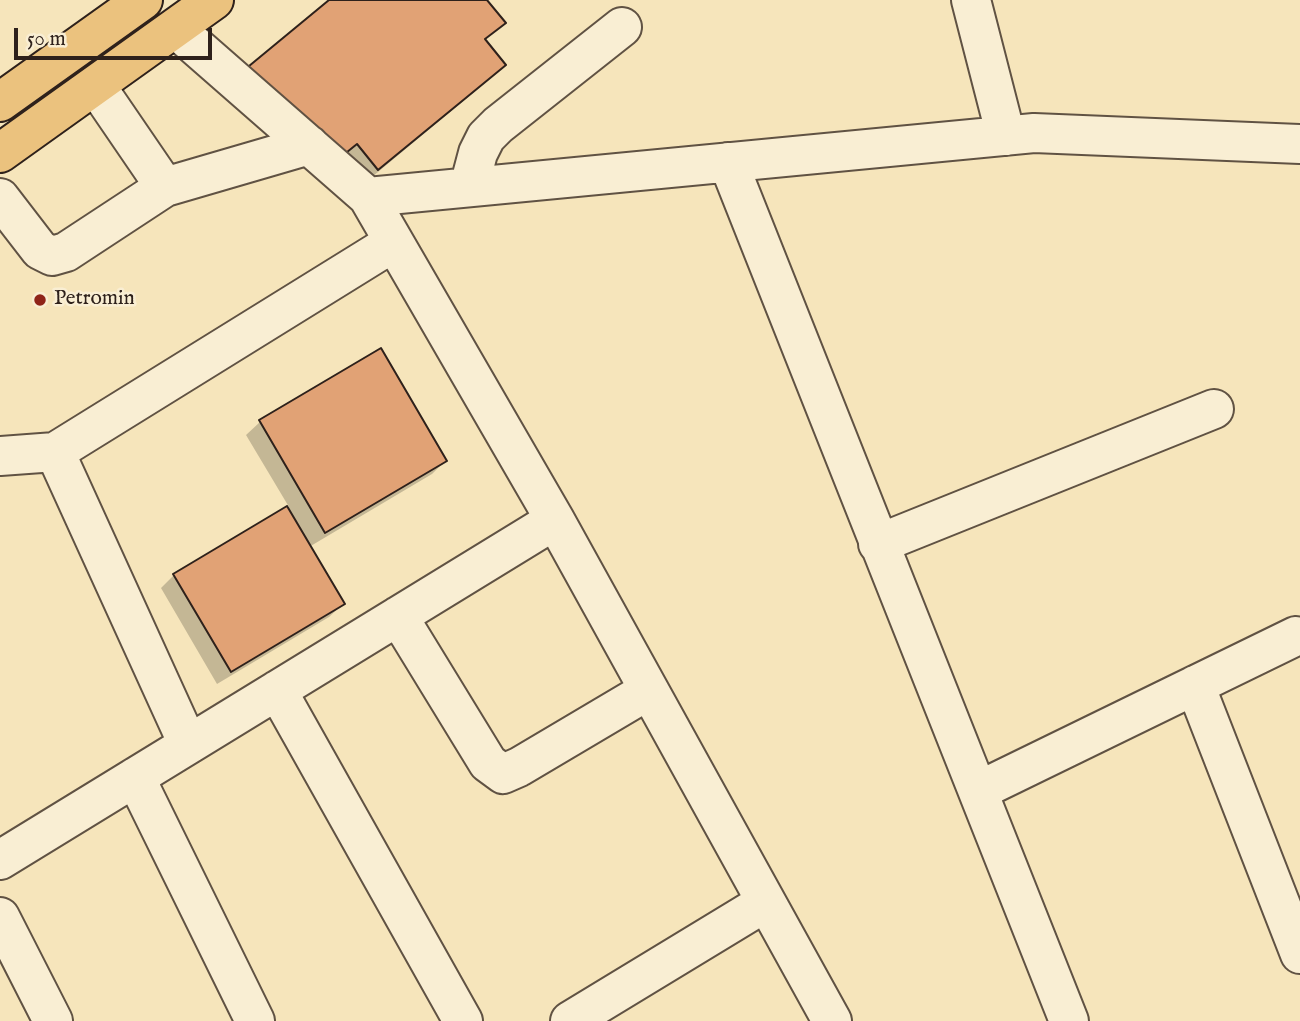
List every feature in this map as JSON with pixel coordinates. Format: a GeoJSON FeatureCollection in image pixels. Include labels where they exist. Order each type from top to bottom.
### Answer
{"type":"FeatureCollection","features":[{"type":"Feature","properties":{"kind":"highway"},"geometry":{"type":"LineString","coordinates":[[0,102],[143,0]]}},
{"type":"Feature","properties":{"kind":"highway"},"geometry":{"type":"LineString","coordinates":[[0,153],[214,0]]}},
{"type":"Feature","properties":{"kind":"street"},"geometry":{"type":"LineString","coordinates":[[971,0],[1006,136]]}},
{"type":"Feature","properties":{"kind":"street"},"geometry":{"type":"LineString","coordinates":[[469,187],[478,153],[492,131],[622,27]]}},
{"type":"Feature","properties":{"kind":"street"},"geometry":{"type":"LineString","coordinates":[[176,29],[368,197],[555,520],[832,1021]]}},
{"type":"Feature","properties":{"kind":"street"},"geometry":{"type":"LineString","coordinates":[[96,86],[165,187]]}},
{"type":"Feature","properties":{"kind":"street"},"geometry":{"type":"LineString","coordinates":[[368,197],[1034,134],[1300,144]]}},
{"type":"Feature","properties":{"kind":"street"},"geometry":{"type":"LineString","coordinates":[[0,198],[40,250],[52,256],[66,252],[165,187],[309,145]]}},
{"type":"Feature","properties":{"kind":"street"},"geometry":{"type":"LineString","coordinates":[[728,162],[1069,1021]]}},
{"type":"Feature","properties":{"kind":"street"},"geometry":{"type":"LineString","coordinates":[[0,456],[55,452],[394,242]]}},
{"type":"Feature","properties":{"kind":"street"},"geometry":{"type":"LineString","coordinates":[[878,544],[1214,409]]}},
{"type":"Feature","properties":{"kind":"street"},"geometry":{"type":"LineString","coordinates":[[55,452],[188,744]]}},
{"type":"Feature","properties":{"kind":"street"},"geometry":{"type":"LineString","coordinates":[[0,860],[555,520]]}},
{"type":"Feature","properties":{"kind":"street"},"geometry":{"type":"LineString","coordinates":[[398,616],[488,764],[503,774],[649,690]]}},
{"type":"Feature","properties":{"kind":"street"},"geometry":{"type":"LineString","coordinates":[[978,791],[1296,636]]}},
{"type":"Feature","properties":{"kind":"street"},"geometry":{"type":"LineString","coordinates":[[1195,685],[1300,954]]}},
{"type":"Feature","properties":{"kind":"street"},"geometry":{"type":"LineString","coordinates":[[277,690],[463,1021]]}},
{"type":"Feature","properties":{"kind":"street"},"geometry":{"type":"LineString","coordinates":[[135,777],[255,1021]]}},
{"type":"Feature","properties":{"kind":"street"},"geometry":{"type":"LineString","coordinates":[[569,1021],[766,902]]}},
{"type":"Feature","properties":{"kind":"street"},"geometry":{"type":"LineString","coordinates":[[0,917],[53,1021]]}},
{"type":"Feature","properties":{"kind":"building"},"geometry":{"type":"Polygon","coordinates":[[[329,0],[487,0],[506,23],[485,39],[506,65],[378,170],[357,144],[336,161],[243,71],[329,0]]]}},
{"type":"Feature","properties":{"kind":"building"},"geometry":{"type":"Polygon","coordinates":[[[381,348],[447,461],[325,533],[259,420],[381,348]]]}},
{"type":"Feature","properties":{"kind":"building"},"geometry":{"type":"Polygon","coordinates":[[[287,506],[345,604],[231,672],[173,574],[287,506]]]}},
{"type":"Feature","properties":{"kind":"place","name":"Petromin"},"geometry":{"type":"Point","coordinates":[40,300]}}]}
